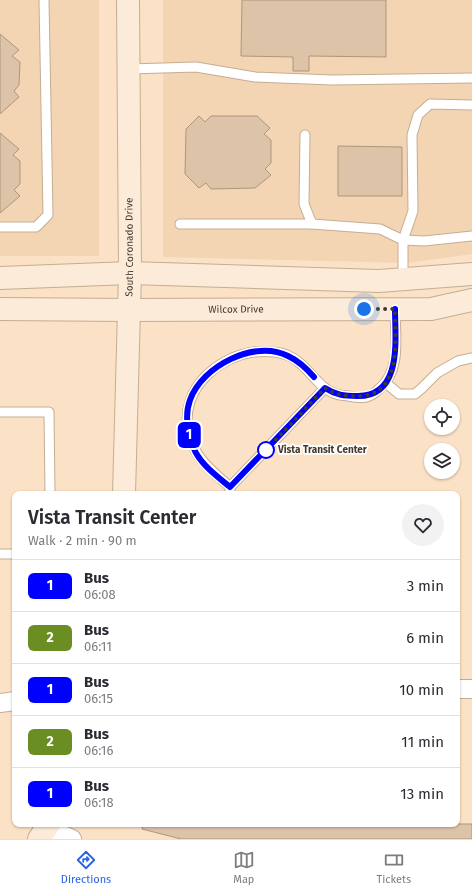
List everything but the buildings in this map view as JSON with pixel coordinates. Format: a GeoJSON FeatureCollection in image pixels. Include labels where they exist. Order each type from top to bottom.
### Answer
{"type":"FeatureCollection","features":[{"type":"Feature","properties":{"kind":"street","name":"South Coronado Drive"},"geometry":{"type":"LineString","coordinates":[[124,491],[130,310],[128,0]]}},
{"type":"Feature","properties":{"kind":"street"},"geometry":{"type":"LineString","coordinates":[[0,278],[130,273],[379,281],[472,274]]}},
{"type":"Feature","properties":{"kind":"street","name":"Wilcox Drive"},"geometry":{"type":"LineString","coordinates":[[0,309],[431,309],[472,300]]}},
{"type":"Feature","properties":{"kind":"street"},"geometry":{"type":"LineString","coordinates":[[460,689],[472,689]]}},
{"type":"Feature","properties":{"kind":"street"},"geometry":{"type":"LineString","coordinates":[[0,703],[12,701]]}},
{"type":"Feature","properties":{"kind":"street"},"geometry":{"type":"LineString","coordinates":[[45,830],[72,839]]}},
{"type":"Feature","properties":{"kind":"lane"},"geometry":{"type":"LineString","coordinates":[[0,227],[36,227],[48,215],[44,0]]}},
{"type":"Feature","properties":{"kind":"lane"},"geometry":{"type":"LineString","coordinates":[[129,69],[196,67],[255,77],[324,80],[472,78]]}},
{"type":"Feature","properties":{"kind":"lane"},"geometry":{"type":"LineString","coordinates":[[403,279],[403,240],[413,211],[412,135],[418,115],[430,104],[472,105]]}},
{"type":"Feature","properties":{"kind":"lane"},"geometry":{"type":"LineString","coordinates":[[305,134],[304,204],[312,224]]}},
{"type":"Feature","properties":{"kind":"lane"},"geometry":{"type":"LineString","coordinates":[[180,224],[312,224],[380,229],[403,240],[424,240],[472,236]]}},
{"type":"Feature","properties":{"kind":"lane"},"geometry":{"type":"LineString","coordinates":[[325,388],[230,491],[204,464],[196,453],[188,429],[190,400],[200,382],[212,370],[228,360],[246,353],[270,351],[288,356],[304,366],[325,388],[336,394],[366,397],[377,391],[386,383],[392,372],[395,360],[395,309]]}},
{"type":"Feature","properties":{"kind":"lane"},"geometry":{"type":"LineString","coordinates":[[386,383],[399,394],[415,394],[437,373],[458,361],[472,358]]}},
{"type":"Feature","properties":{"kind":"lane"},"geometry":{"type":"LineString","coordinates":[[0,412],[49,412],[50,491]]}},
{"type":"Feature","properties":{"kind":"lane"},"geometry":{"type":"LineString","coordinates":[[0,554],[12,554]]}},
{"type":"Feature","properties":{"kind":"shaded area"},"geometry":{"type":"Polygon","coordinates":[[[0,0],[99,0],[99,256],[0,256],[0,0]]]}},
{"type":"Feature","properties":{"kind":"shaded area"},"geometry":{"type":"Polygon","coordinates":[[[163,0],[472,0],[472,254],[408,263],[163,257],[163,0]]]}},
{"type":"Feature","properties":{"kind":"bus line","name":"1"},"geometry":{"type":"LineString","coordinates":[[314,377],[304,366],[288,356],[270,351],[246,353],[228,360],[212,370],[200,382],[190,400],[188,429],[196,453],[204,464],[230,487],[325,388],[336,394],[366,397],[377,391],[386,383],[392,372],[395,360],[395,309]]}},
{"type":"Feature","properties":{"kind":"place","name":"Vista Transit Center"},"geometry":{"type":"Point","coordinates":[266,450]}},
{"type":"Feature","properties":{"kind":"route"},"geometry":{"type":"LineString","coordinates":[[266,450],[325,388],[336,394],[366,397],[377,391],[386,383],[392,372],[395,360],[395,309],[364,309]]}}]}
